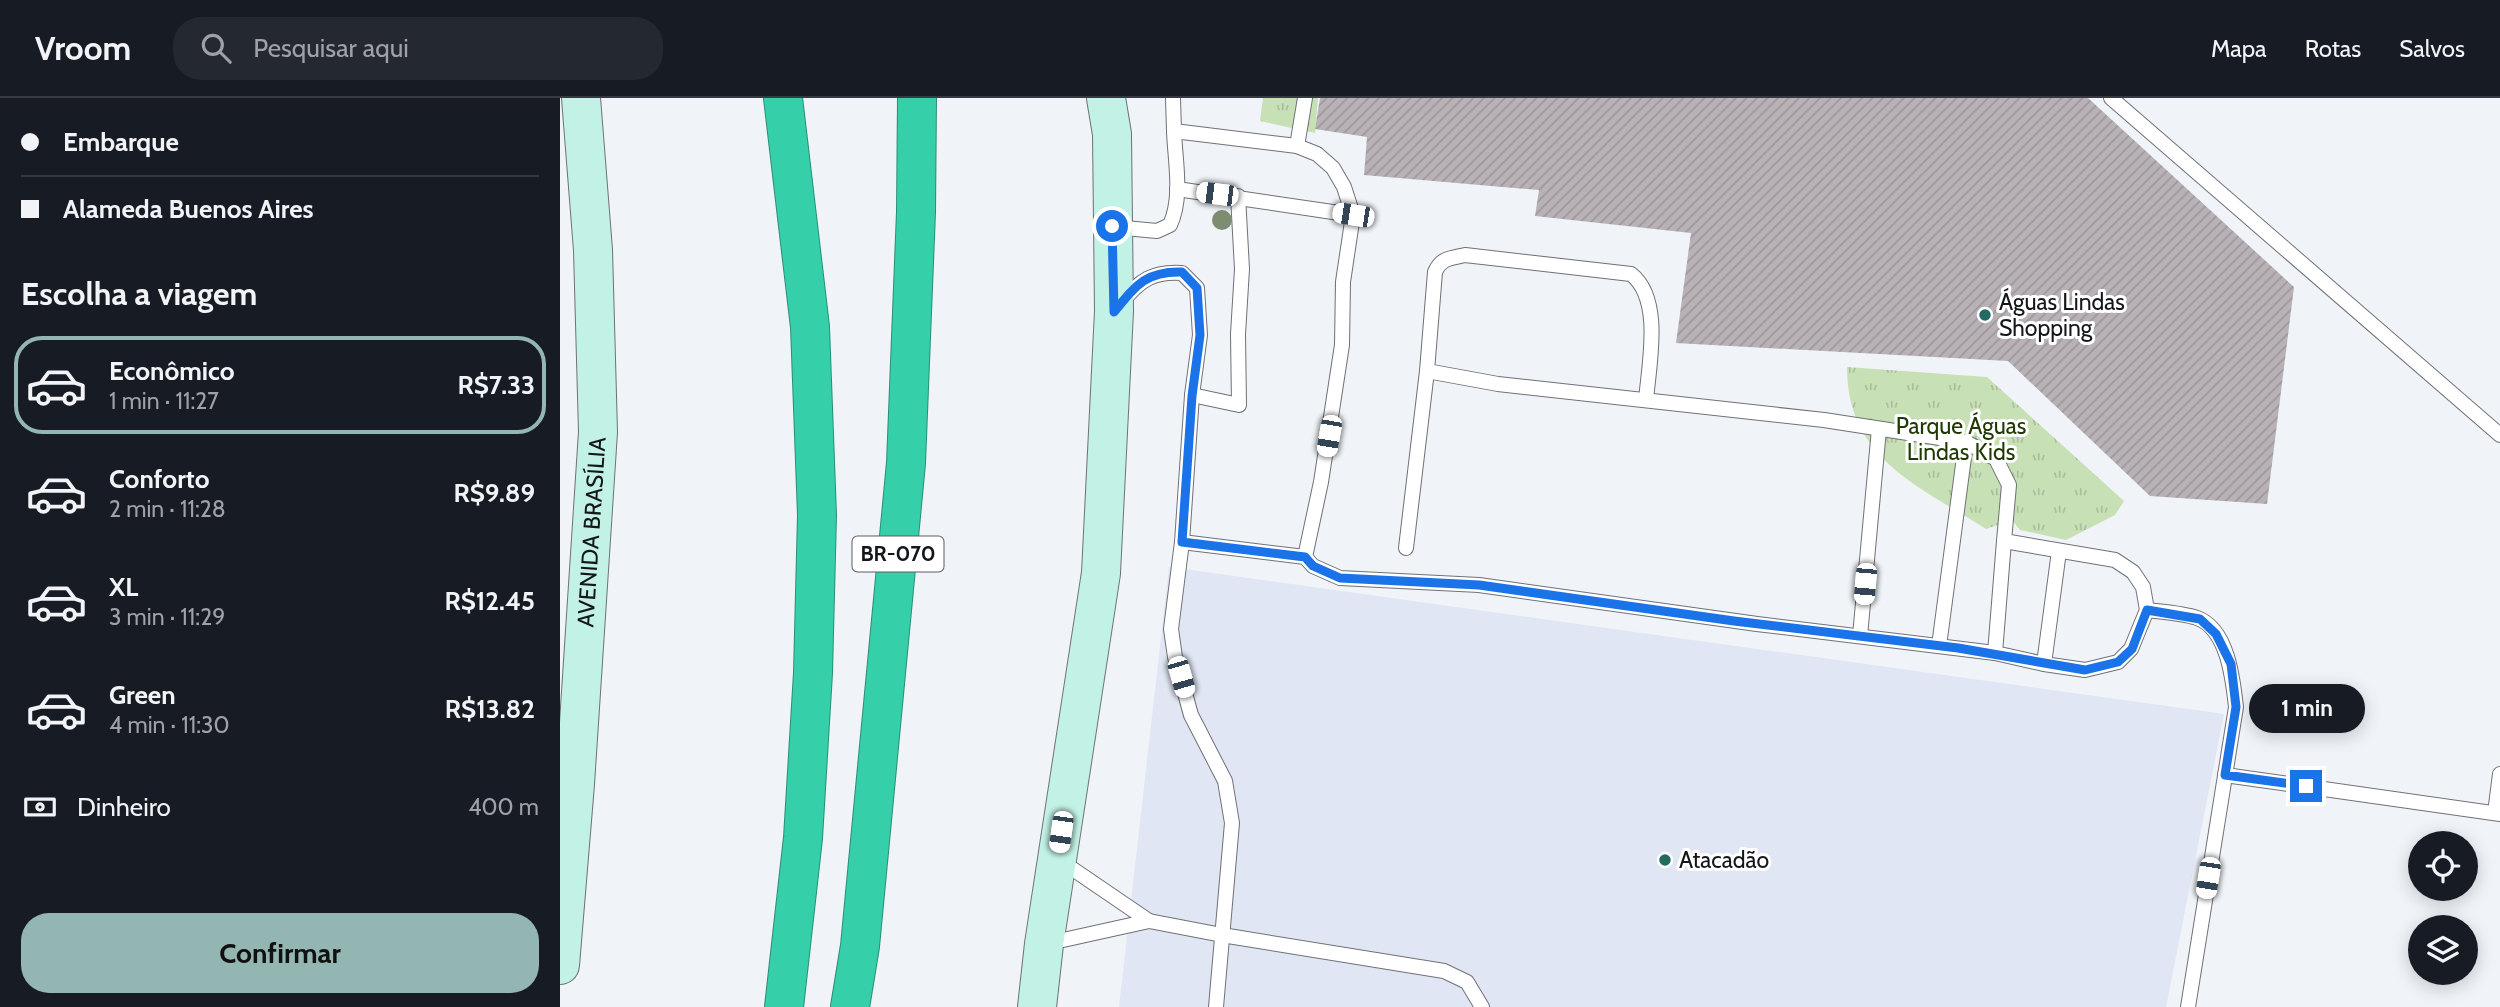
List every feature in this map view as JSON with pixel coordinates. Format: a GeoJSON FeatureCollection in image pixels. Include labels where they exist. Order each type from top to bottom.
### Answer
{"type":"FeatureCollection","features":[{"type":"Feature","properties":{"kind":"highway"},"geometry":{"type":"LineString","coordinates":[[783,98],[810,327],[817,515],[813,673],[803,838],[784,1007]]}},
{"type":"Feature","properties":{"kind":"highway","name":"BR-070"},"geometry":{"type":"LineString","coordinates":[[850,1007],[860,946],[906,463],[916,212],[917,98]]}},
{"type":"Feature","properties":{"kind":"main road","name":"AVENIDA BRASÍLIA"},"geometry":{"type":"LineString","coordinates":[[560,965],[598,432],[593,250],[581,98]]}},
{"type":"Feature","properties":{"kind":"main road"},"geometry":{"type":"LineString","coordinates":[[1037,1007],[1044,944],[1101,573],[1114,312],[1112,134],[1107,98]]}},
{"type":"Feature","properties":{"kind":"lane"},"geometry":{"type":"LineString","coordinates":[[1112,226],[1157,231],[1170,225],[1175,214],[1177,189],[1173,98]]}},
{"type":"Feature","properties":{"kind":"lane"},"geometry":{"type":"LineString","coordinates":[[1297,146],[1305,98]]}},
{"type":"Feature","properties":{"kind":"lane"},"geometry":{"type":"LineString","coordinates":[[2111,98],[2500,435]]}},
{"type":"Feature","properties":{"kind":"lane"},"geometry":{"type":"LineString","coordinates":[[1174,131],[1297,146],[1317,154],[1333,168],[1345,187],[1353,215],[1343,282],[1342,345],[1333,414],[1305,557]]}},
{"type":"Feature","properties":{"kind":"lane"},"geometry":{"type":"LineString","coordinates":[[1177,189],[1353,215]]}},
{"type":"Feature","properties":{"kind":"lane"},"geometry":{"type":"LineString","coordinates":[[1192,396],[1239,405],[1238,334],[1242,269],[1238,196]]}},
{"type":"Feature","properties":{"kind":"lane"},"geometry":{"type":"LineString","coordinates":[[1406,548],[1427,371],[1434,272],[1439,263],[1465,255],[1631,274],[1640,281],[1652,312],[1647,400]]}},
{"type":"Feature","properties":{"kind":"lane"},"geometry":{"type":"LineString","coordinates":[[1114,312],[1135,287],[1161,272],[1182,272],[1197,288],[1200,335],[1192,396],[1182,542],[1171,615],[1175,657],[1191,715],[1225,781],[1232,823],[1216,1007]]}},
{"type":"Feature","properties":{"kind":"lane"},"geometry":{"type":"LineString","coordinates":[[1427,371],[1498,384],[1824,420],[1966,442],[1996,459],[2009,485],[1995,653]]}},
{"type":"Feature","properties":{"kind":"lane"},"geometry":{"type":"LineString","coordinates":[[1860,636],[1879,429]]}},
{"type":"Feature","properties":{"kind":"lane"},"geometry":{"type":"LineString","coordinates":[[1939,646],[1966,442]]}},
{"type":"Feature","properties":{"kind":"lane"},"geometry":{"type":"LineString","coordinates":[[1182,542],[1305,557],[1313,566],[1340,578],[1479,585],[1702,617],[1995,653],[2085,670],[2118,662],[2132,649],[2147,610],[2143,587],[2133,572],[2115,560],[2004,541]]}},
{"type":"Feature","properties":{"kind":"lane"},"geometry":{"type":"LineString","coordinates":[[2044,664],[2059,551]]}},
{"type":"Feature","properties":{"kind":"lane"},"geometry":{"type":"LineString","coordinates":[[2147,610],[2200,619],[2216,634],[2231,664],[2236,707],[2188,1007]]}},
{"type":"Feature","properties":{"kind":"lane"},"geometry":{"type":"LineString","coordinates":[[2225,775],[2498,814],[2500,774]]}},
{"type":"Feature","properties":{"kind":"lane"},"geometry":{"type":"LineString","coordinates":[[1057,858],[1149,921]]}},
{"type":"Feature","properties":{"kind":"lane"},"geometry":{"type":"LineString","coordinates":[[1044,944],[1149,921],[1444,971],[1467,982],[1482,1007]]}},
{"type":"Feature","properties":{"kind":"shaded area","name":"Atacadão"},"geometry":{"type":"Polygon","coordinates":[[[1169,567],[2224,714],[2166,1007],[1119,1007],[1169,567]]]}},
{"type":"Feature","properties":{"kind":"green space"},"geometry":{"type":"Polygon","coordinates":[[[1263,98],[1318,98],[1315,133],[1260,121],[1263,98]]]}},
{"type":"Feature","properties":{"kind":"green space","name":"Parque Águas Lindas Kids"},"geometry":{"type":"Polygon","coordinates":[[[1847,367],[1987,377],[2124,501],[2115,515],[2066,540],[2020,530],[2012,520],[1986,529],[1913,483],[1892,467],[1874,448],[1859,426],[1850,399],[1847,367]]]}},
{"type":"Feature","properties":{"kind":"building","name":"Águas Lindas Shopping"},"geometry":{"type":"Polygon","coordinates":[[[1320,98],[2088,98],[2294,287],[2267,504],[2150,496],[2008,361],[1676,343],[1691,233],[1535,216],[1539,190],[1364,175],[1367,137],[1315,129],[1320,98]]]}},
{"type":"Feature","properties":{"kind":"place","name":"Águas Lindas Shopping"},"geometry":{"type":"Point","coordinates":[1985,315]}},
{"type":"Feature","properties":{"kind":"place","name":"Atacadão"},"geometry":{"type":"Point","coordinates":[1665,860]}},
{"type":"Feature","properties":{"kind":"route"},"geometry":{"type":"LineString","coordinates":[[1112,226],[1114,312],[1135,287],[1161,272],[1182,272],[1197,288],[1200,335],[1192,396],[1182,542],[1305,557],[1313,566],[1340,578],[1479,585],[1566,599],[1995,653],[2085,670],[2118,662],[2132,649],[2147,610],[2169,612],[2200,619],[2216,634],[2231,664],[2236,707],[2225,775],[2306,786]]}}]}
